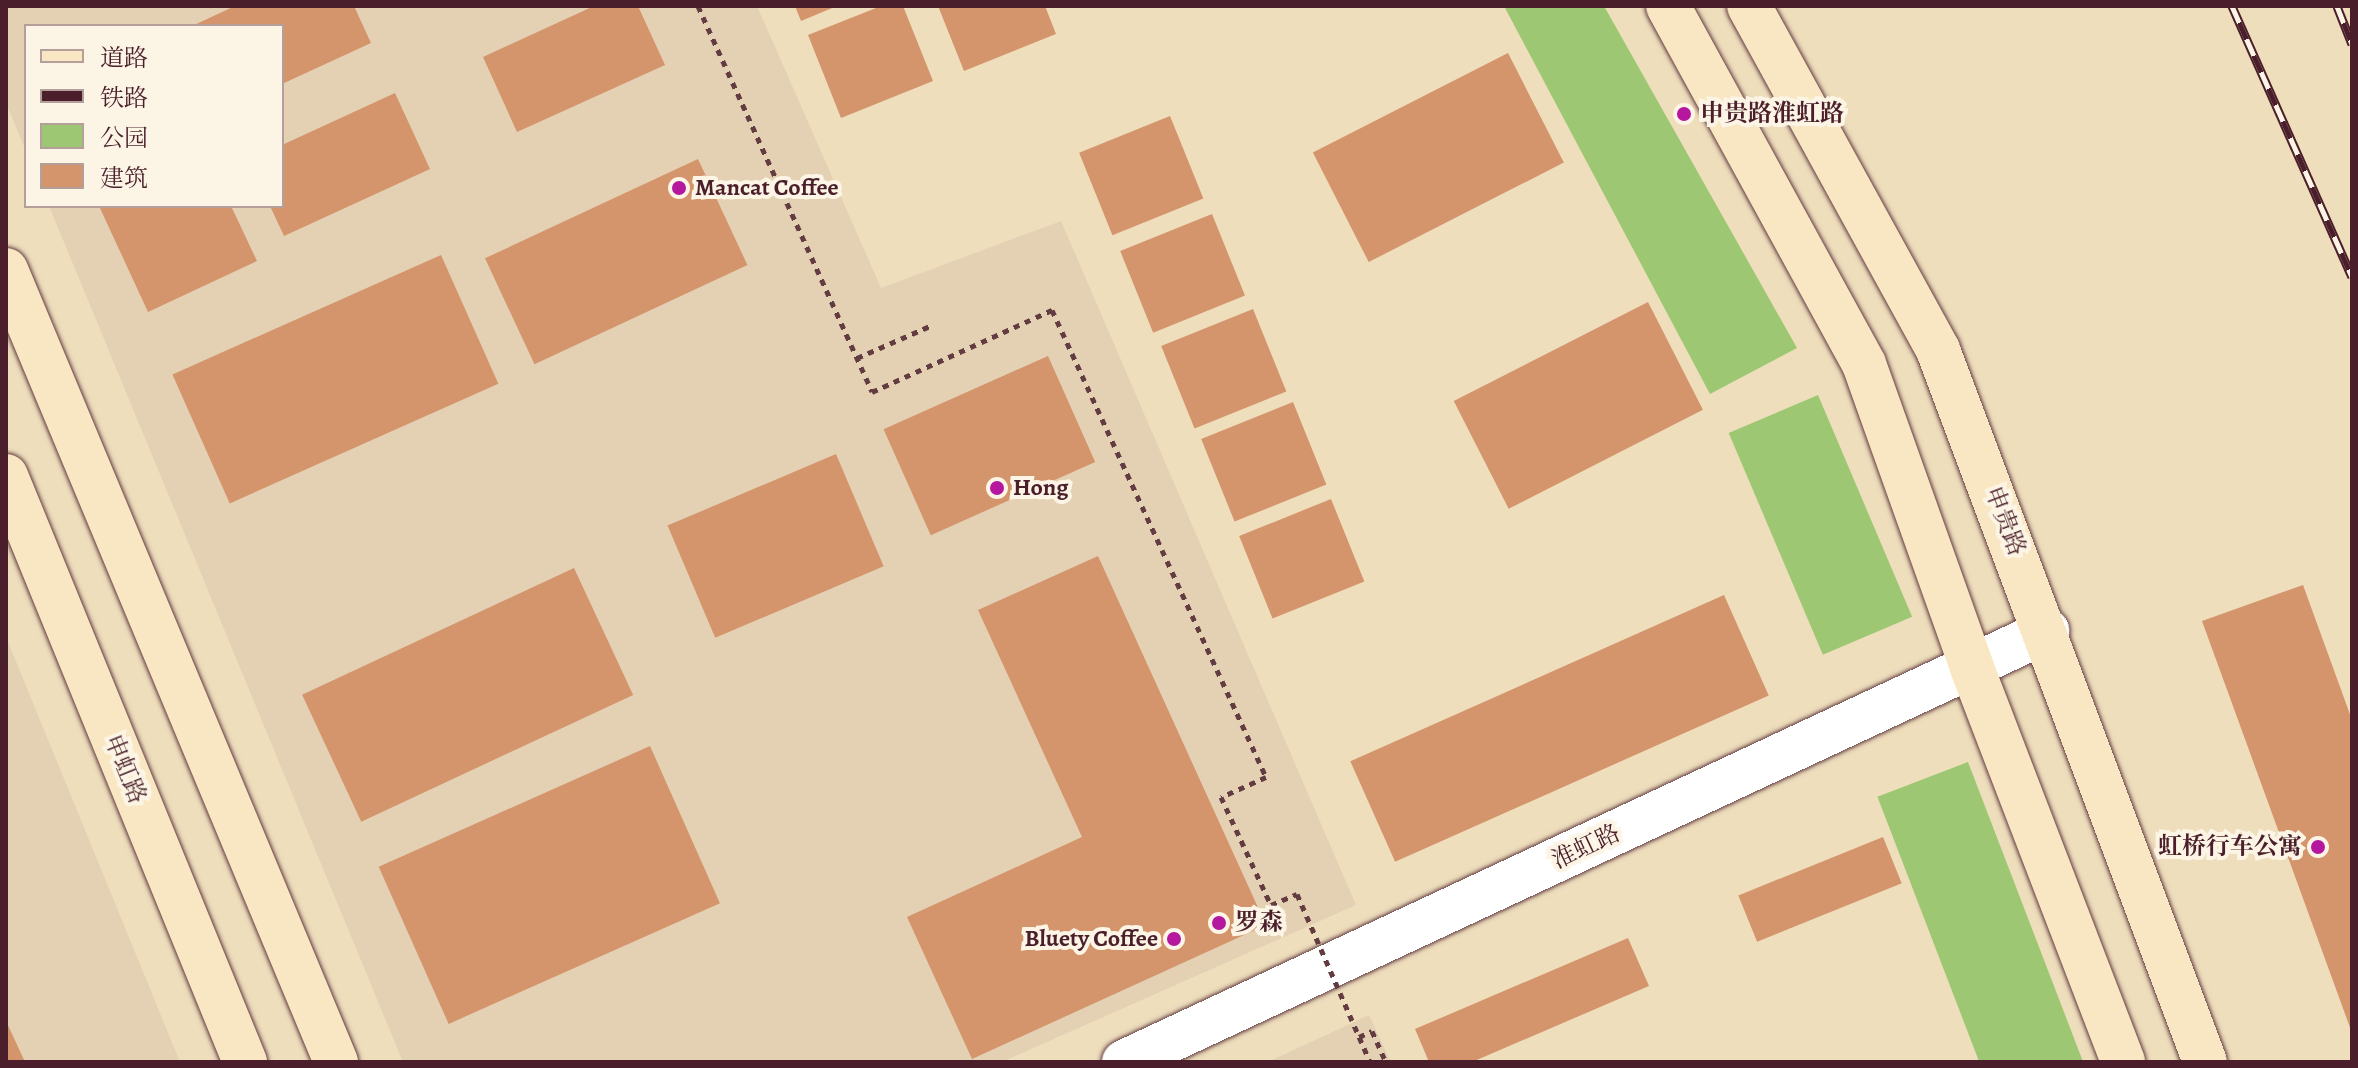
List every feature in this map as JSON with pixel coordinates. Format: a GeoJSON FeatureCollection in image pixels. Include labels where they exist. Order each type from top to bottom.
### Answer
{"type":"FeatureCollection","features":[{"type":"Feature","properties":{"kind":"main road"},"geometry":{"type":"LineString","coordinates":[[1668,6],[1864,364],[1972,668],[2123,1062]]}},
{"type":"Feature","properties":{"kind":"main road","name":"申贵路"},"geometry":{"type":"LineString","coordinates":[[1749,6],[1938,350],[2047,631],[2205,1062]]}},
{"type":"Feature","properties":{"kind":"main road"},"geometry":{"type":"LineString","coordinates":[[6,270],[336,1062]]}},
{"type":"Feature","properties":{"kind":"main road","name":"申虹路"},"geometry":{"type":"LineString","coordinates":[[6,476],[245,1062]]}},
{"type":"Feature","properties":{"kind":"street","name":"淮虹路"},"geometry":{"type":"LineString","coordinates":[[1124,1062],[2047,631]]}},
{"type":"Feature","properties":{"kind":"path"},"geometry":{"type":"LineString","coordinates":[[698,6],[872,392],[1052,310],[1266,777],[1221,797],[1271,905],[1297,894],[1370,1062]]}},
{"type":"Feature","properties":{"kind":"path"},"geometry":{"type":"LineString","coordinates":[[857,358],[930,326]]}},
{"type":"Feature","properties":{"kind":"path"},"geometry":{"type":"LineString","coordinates":[[1359,1037],[1372,1031],[1386,1062]]}},
{"type":"Feature","properties":{"kind":"shaded area"},"geometry":{"type":"Polygon","coordinates":[[[6,6],[757,6],[881,288],[1061,221],[1356,905],[1002,1062],[403,1062],[50,208],[284,208],[284,24],[24,24],[24,146],[6,103],[6,6]]]}},
{"type":"Feature","properties":{"kind":"shaded area"},"geometry":{"type":"Polygon","coordinates":[[[6,637],[180,1062],[6,1062],[6,637]]]}},
{"type":"Feature","properties":{"kind":"shaded area"},"geometry":{"type":"Polygon","coordinates":[[[1369,1015],[1391,1062],[1268,1062],[1369,1015]]]}},
{"type":"Feature","properties":{"kind":"green space"},"geometry":{"type":"Polygon","coordinates":[[[1504,6],[1604,6],[1797,348],[1710,394],[1504,6]]]}},
{"type":"Feature","properties":{"kind":"green space"},"geometry":{"type":"Polygon","coordinates":[[[1818,395],[1912,617],[1823,655],[1729,433],[1818,395]]]}},
{"type":"Feature","properties":{"kind":"green space"},"geometry":{"type":"Polygon","coordinates":[[[1968,762],[2083,1062],[1979,1062],[1877,797],[1968,762]]]}},
{"type":"Feature","properties":{"kind":"building"},"geometry":{"type":"Polygon","coordinates":[[[235,6],[354,6],[371,43],[284,83],[284,24],[196,24],[235,6]]]}},
{"type":"Feature","properties":{"kind":"building"},"geometry":{"type":"Polygon","coordinates":[[[594,6],[638,6],[665,65],[517,132],[483,57],[594,6]]]}},
{"type":"Feature","properties":{"kind":"building"},"geometry":{"type":"Polygon","coordinates":[[[795,6],[837,6],[801,21],[795,6]]]}},
{"type":"Feature","properties":{"kind":"building"},"geometry":{"type":"Polygon","coordinates":[[[881,6],[903,6],[933,81],[841,118],[808,35],[881,6]]]}},
{"type":"Feature","properties":{"kind":"building"},"geometry":{"type":"Polygon","coordinates":[[[938,6],[1045,6],[1056,34],[964,71],[938,6]]]}},
{"type":"Feature","properties":{"kind":"building"},"geometry":{"type":"Polygon","coordinates":[[[1508,53],[1564,163],[1369,262],[1313,152],[1508,53]]]}},
{"type":"Feature","properties":{"kind":"building"},"geometry":{"type":"Polygon","coordinates":[[[395,93],[430,169],[284,236],[271,208],[284,208],[284,144],[395,93]]]}},
{"type":"Feature","properties":{"kind":"building"},"geometry":{"type":"Polygon","coordinates":[[[1170,116],[1203,199],[1112,235],[1079,153],[1170,116]]]}},
{"type":"Feature","properties":{"kind":"building"},"geometry":{"type":"Polygon","coordinates":[[[698,159],[747,265],[534,364],[485,258],[698,159]]]}},
{"type":"Feature","properties":{"kind":"building"},"geometry":{"type":"Polygon","coordinates":[[[100,208],[232,208],[257,261],[148,312],[100,208]]]}},
{"type":"Feature","properties":{"kind":"building"},"geometry":{"type":"Polygon","coordinates":[[[1212,214],[1245,296],[1153,333],[1120,251],[1212,214]]]}},
{"type":"Feature","properties":{"kind":"building"},"geometry":{"type":"Polygon","coordinates":[[[441,255],[498,384],[230,503],[172,375],[441,255]]]}},
{"type":"Feature","properties":{"kind":"building"},"geometry":{"type":"Polygon","coordinates":[[[1648,302],[1703,410],[1509,509],[1454,401],[1648,302]]]}},
{"type":"Feature","properties":{"kind":"building"},"geometry":{"type":"Polygon","coordinates":[[[1253,309],[1286,392],[1195,429],[1161,346],[1253,309]]]}},
{"type":"Feature","properties":{"kind":"building"},"geometry":{"type":"Polygon","coordinates":[[[1048,356],[1095,462],[931,535],[884,429],[1048,356]]]}},
{"type":"Feature","properties":{"kind":"building"},"geometry":{"type":"Polygon","coordinates":[[[1293,402],[1326,485],[1235,522],[1201,439],[1293,402]]]}},
{"type":"Feature","properties":{"kind":"building"},"geometry":{"type":"Polygon","coordinates":[[[836,454],[884,566],[715,638],[668,526],[836,454]]]}},
{"type":"Feature","properties":{"kind":"building"},"geometry":{"type":"Polygon","coordinates":[[[1331,499],[1364,582],[1273,619],[1239,536],[1331,499]]]}},
{"type":"Feature","properties":{"kind":"building"},"geometry":{"type":"Polygon","coordinates":[[[1098,556],[1266,925],[972,1059],[907,917],[1082,837],[978,610],[1098,556]]]}},
{"type":"Feature","properties":{"kind":"building"},"geometry":{"type":"Polygon","coordinates":[[[574,568],[633,695],[361,822],[302,695],[574,568]]]}},
{"type":"Feature","properties":{"kind":"building","name":"虹桥行车公寓"},"geometry":{"type":"Polygon","coordinates":[[[2303,585],[2352,720],[2352,1033],[2202,621],[2303,585]]]}},
{"type":"Feature","properties":{"kind":"building"},"geometry":{"type":"Polygon","coordinates":[[[1724,595],[1769,695],[1395,862],[1350,761],[1724,595]]]}},
{"type":"Feature","properties":{"kind":"building"},"geometry":{"type":"Polygon","coordinates":[[[650,746],[720,903],[449,1024],[379,867],[650,746]]]}},
{"type":"Feature","properties":{"kind":"building"},"geometry":{"type":"Polygon","coordinates":[[[1883,837],[1902,883],[1757,942],[1738,895],[1883,837]]]}},
{"type":"Feature","properties":{"kind":"building"},"geometry":{"type":"Polygon","coordinates":[[[1628,938],[1649,986],[1472,1062],[1429,1062],[1415,1029],[1628,938]]]}},
{"type":"Feature","properties":{"kind":"building"},"geometry":{"type":"Polygon","coordinates":[[[6,1021],[25,1062],[6,1062],[6,1021]]]}},
{"type":"Feature","properties":{"kind":"railway"},"geometry":{"type":"LineString","coordinates":[[2232,6],[2352,277]]}},
{"type":"Feature","properties":{"kind":"railway"},"geometry":{"type":"LineString","coordinates":[[2337,6],[2352,44]]}},
{"type":"Feature","properties":{"kind":"place","name":"申贵路淮虹路"},"geometry":{"type":"Point","coordinates":[1684,114]}},
{"type":"Feature","properties":{"kind":"place","name":"Mancat Coffee"},"geometry":{"type":"Point","coordinates":[679,188]}},
{"type":"Feature","properties":{"kind":"place","name":"Hong"},"geometry":{"type":"Point","coordinates":[997,488]}},
{"type":"Feature","properties":{"kind":"place","name":"虹桥行车公寓"},"geometry":{"type":"Point","coordinates":[2318,847]}},
{"type":"Feature","properties":{"kind":"place","name":"罗森"},"geometry":{"type":"Point","coordinates":[1219,923]}},
{"type":"Feature","properties":{"kind":"place","name":"Bluety Coffee"},"geometry":{"type":"Point","coordinates":[1174,939]}}]}
